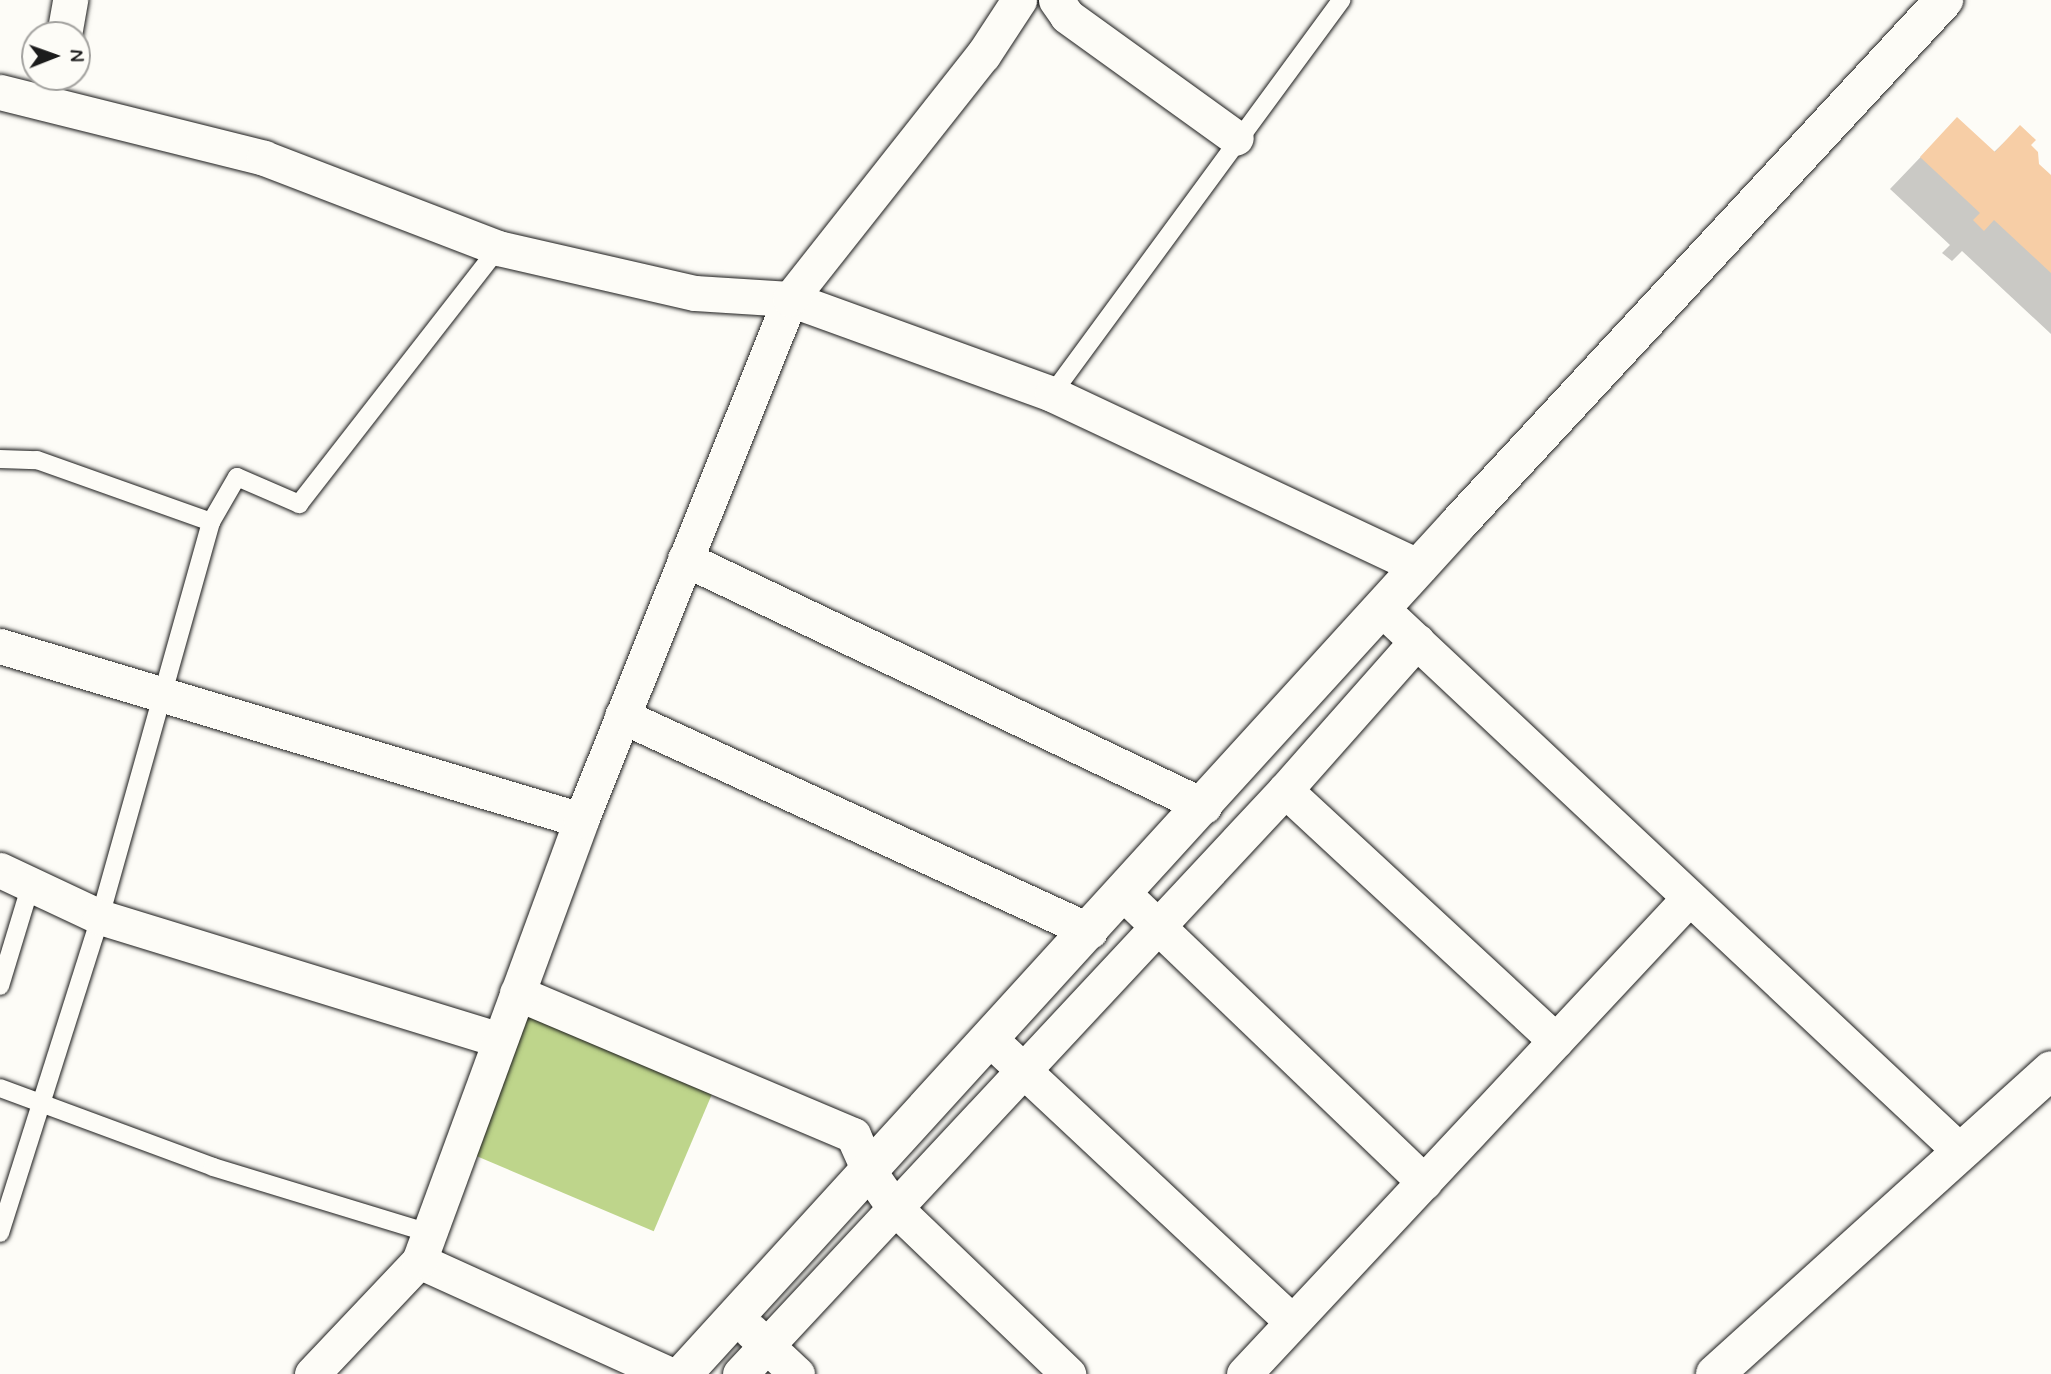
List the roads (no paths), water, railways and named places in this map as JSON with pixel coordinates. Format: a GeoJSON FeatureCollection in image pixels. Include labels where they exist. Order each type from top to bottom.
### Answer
{"type":"FeatureCollection","features":[{"type":"Feature","properties":{"kind":"street"},"geometry":{"type":"LineString","coordinates":[[66,21],[70,0]]}},
{"type":"Feature","properties":{"kind":"street"},"geometry":{"type":"LineString","coordinates":[[312,1374],[424,1247],[581,820],[790,299],[983,55],[1019,0]]}},
{"type":"Feature","properties":{"kind":"street"},"geometry":{"type":"LineString","coordinates":[[1056,0],[1067,16],[1236,138]]}},
{"type":"Feature","properties":{"kind":"street"},"geometry":{"type":"LineString","coordinates":[[683,1374],[870,1173],[1419,567],[1944,0]]}},
{"type":"Feature","properties":{"kind":"street"},"geometry":{"type":"LineString","coordinates":[[0,92],[26,91]]}},
{"type":"Feature","properties":{"kind":"street"},"geometry":{"type":"LineString","coordinates":[[56,91],[264,158],[498,248],[695,293],[790,299],[1052,394],[1419,567]]}},
{"type":"Feature","properties":{"kind":"street"},"geometry":{"type":"LineString","coordinates":[[685,559],[1203,806]]}},
{"type":"Feature","properties":{"kind":"street"},"geometry":{"type":"LineString","coordinates":[[1382,609],[1959,1150]]}},
{"type":"Feature","properties":{"kind":"street"},"geometry":{"type":"LineString","coordinates":[[740,1374],[893,1206],[1285,790],[1417,641]]}},
{"type":"Feature","properties":{"kind":"street"},"geometry":{"type":"LineString","coordinates":[[0,646],[581,820]]}},
{"type":"Feature","properties":{"kind":"street"},"geometry":{"type":"LineString","coordinates":[[622,716],[1090,931]]}},
{"type":"Feature","properties":{"kind":"street"},"geometry":{"type":"LineString","coordinates":[[1285,790],[1556,1041]]}},
{"type":"Feature","properties":{"kind":"street"},"geometry":{"type":"LineString","coordinates":[[15,877],[100,917],[500,1041]]}},
{"type":"Feature","properties":{"kind":"street"},"geometry":{"type":"LineString","coordinates":[[1124,894],[1424,1182]]}},
{"type":"Feature","properties":{"kind":"street"},"geometry":{"type":"LineString","coordinates":[[1244,1374],[1689,898]]}},
{"type":"Feature","properties":{"kind":"street"},"geometry":{"type":"LineString","coordinates":[[517,993],[853,1135],[870,1173],[893,1206],[1068,1374]]}},
{"type":"Feature","properties":{"kind":"street"},"geometry":{"type":"LineString","coordinates":[[991,1040],[1292,1322]]}},
{"type":"Feature","properties":{"kind":"street"},"geometry":{"type":"LineString","coordinates":[[1715,1374],[1959,1150],[2051,1070]]}},
{"type":"Feature","properties":{"kind":"street"},"geometry":{"type":"LineString","coordinates":[[424,1247],[668,1374]]}},
{"type":"Feature","properties":{"kind":"street"},"geometry":{"type":"LineString","coordinates":[[736,1317],[797,1374]]}},
{"type":"Feature","properties":{"kind":"lane"},"geometry":{"type":"LineString","coordinates":[[1052,394],[1236,138],[1341,0]]}},
{"type":"Feature","properties":{"kind":"lane"},"geometry":{"type":"LineString","coordinates":[[0,1233],[100,917],[159,695],[211,522],[237,477],[299,503],[498,248]]}},
{"type":"Feature","properties":{"kind":"lane"},"geometry":{"type":"LineString","coordinates":[[0,459],[37,460],[211,522]]}},
{"type":"Feature","properties":{"kind":"lane"},"geometry":{"type":"LineString","coordinates":[[0,986],[15,877]]}},
{"type":"Feature","properties":{"kind":"lane"},"geometry":{"type":"LineString","coordinates":[[0,1088],[424,1247]]}}]}
